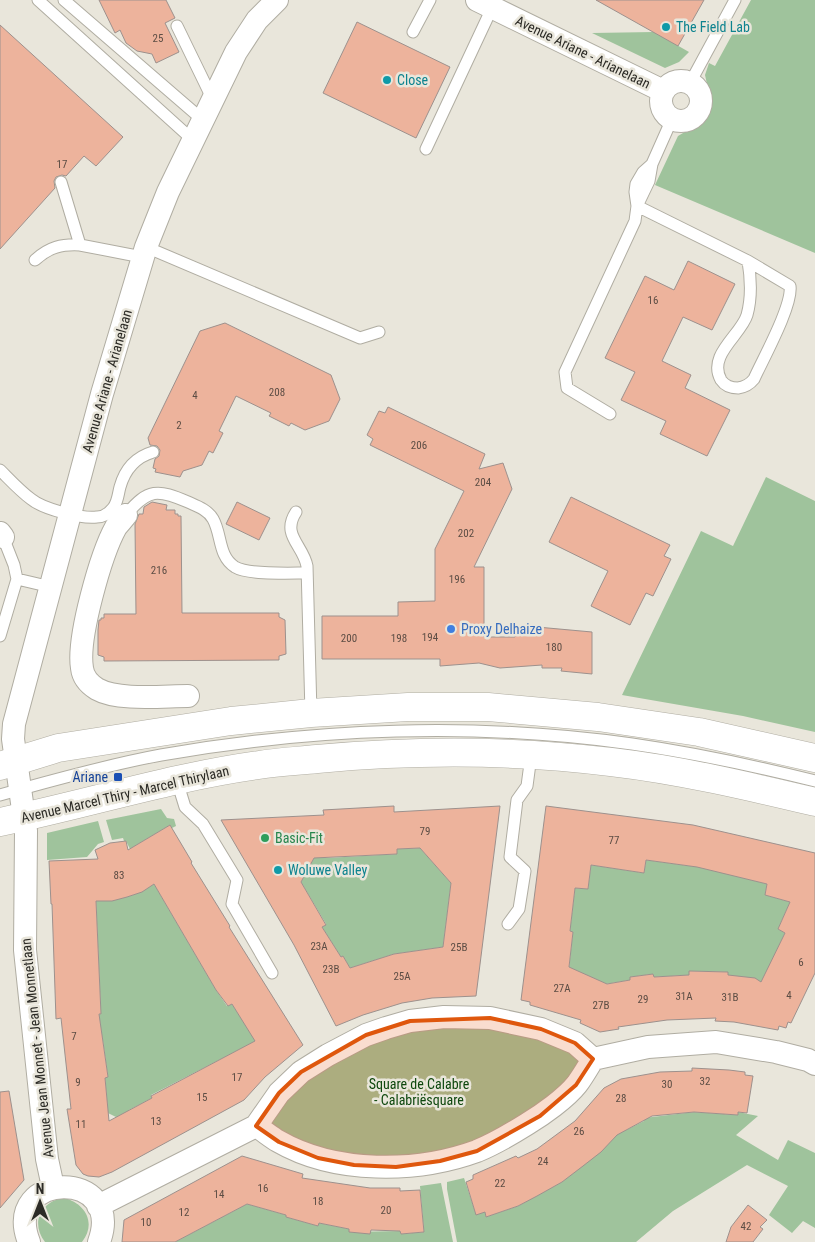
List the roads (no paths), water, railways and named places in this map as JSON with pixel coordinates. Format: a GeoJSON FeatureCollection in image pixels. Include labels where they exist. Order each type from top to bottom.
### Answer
{"type":"FeatureCollection","features":[{"type":"Feature","properties":{"kind":"main road"},"geometry":{"type":"LineString","coordinates":[[8,763],[58,748],[231,721],[311,713],[408,708],[488,708],[598,716],[699,732],[815,758]]}},
{"type":"Feature","properties":{"kind":"main road","name":"Avenue Marcel Thiry - Marcel Thirylaan"},"geometry":{"type":"LineString","coordinates":[[12,820],[177,779],[260,764],[364,755],[443,752],[611,762],[716,779],[815,802]]}},
{"type":"Feature","properties":{"kind":"street","name":"Avenue Ariane - Arianelaan"},"geometry":{"type":"LineString","coordinates":[[10,792],[8,763],[14,724],[102,394],[144,252],[168,192],[214,101],[236,52],[257,20],[277,0]]}},
{"type":"Feature","properties":{"kind":"street","name":"Avenue Ariane - Arianelaan"},"geometry":{"type":"LineString","coordinates":[[485,4],[663,91]]}},
{"type":"Feature","properties":{"kind":"street","name":"Avenue Ariane - Arianelaan"},"geometry":{"type":"LineString","coordinates":[[672,119],[663,110],[661,104],[663,91],[672,83],[684,81],[690,83]]}},
{"type":"Feature","properties":{"kind":"street"},"geometry":{"type":"LineString","coordinates":[[672,119],[679,121],[691,118],[699,108],[700,96],[690,83]]}},
{"type":"Feature","properties":{"kind":"street"},"geometry":{"type":"LineString","coordinates":[[126,515],[117,527],[110,543],[88,612],[82,658],[84,675],[96,688],[108,693],[124,696],[188,696]]}},
{"type":"Feature","properties":{"kind":"street","name":"Avenue Jean Monnet - Jean Monnetlaan"},"geometry":{"type":"LineString","coordinates":[[10,792],[12,820],[26,831],[25,950],[46,1150],[53,1188]]}},
{"type":"Feature","properties":{"kind":"street"},"geometry":{"type":"LineString","coordinates":[[98,1206],[256,1126],[279,1093],[301,1072],[328,1055],[366,1035],[410,1021],[444,1017],[490,1018],[541,1029],[575,1043],[594,1059]]}},
{"type":"Feature","properties":{"kind":"street"},"geometry":{"type":"LineString","coordinates":[[256,1126],[279,1142],[318,1158],[354,1165],[396,1167],[440,1161],[477,1151],[507,1137],[540,1116],[576,1085],[594,1059],[648,1047],[716,1042],[813,1056]]}},
{"type":"Feature","properties":{"kind":"street"},"geometry":{"type":"LineString","coordinates":[[29,1242],[25,1222],[28,1210],[34,1200],[42,1192],[63,1186],[74,1187],[83,1191],[98,1206],[102,1217],[102,1230],[99,1242]]}},
{"type":"Feature","properties":{"kind":"lane"},"geometry":{"type":"LineString","coordinates":[[38,0],[194,142]]}},
{"type":"Feature","properties":{"kind":"lane"},"geometry":{"type":"LineString","coordinates":[[64,0],[204,121]]}},
{"type":"Feature","properties":{"kind":"lane"},"geometry":{"type":"LineString","coordinates":[[413,32],[430,0]]}},
{"type":"Feature","properties":{"kind":"lane"},"geometry":{"type":"LineString","coordinates":[[690,83],[735,0]]}},
{"type":"Feature","properties":{"kind":"lane"},"geometry":{"type":"LineString","coordinates":[[426,148],[485,4]]}},
{"type":"Feature","properties":{"kind":"lane"},"geometry":{"type":"LineString","coordinates":[[177,26],[214,101]]}},
{"type":"Feature","properties":{"kind":"lane"},"geometry":{"type":"LineString","coordinates":[[610,414],[567,388],[565,372],[635,222],[637,206],[636,184],[643,172],[652,164],[672,119]]}},
{"type":"Feature","properties":{"kind":"lane"},"geometry":{"type":"LineString","coordinates":[[61,182],[80,245]]}},
{"type":"Feature","properties":{"kind":"lane"},"geometry":{"type":"LineString","coordinates":[[637,206],[748,261],[790,286],[791,291],[787,306],[754,379],[742,387],[731,387],[722,381],[719,375],[719,361],[724,349],[739,330],[746,316],[751,290],[748,261]]}},
{"type":"Feature","properties":{"kind":"lane"},"geometry":{"type":"LineString","coordinates":[[35,260],[45,251],[66,244],[144,252],[360,338],[379,332]]}},
{"type":"Feature","properties":{"kind":"lane"},"geometry":{"type":"LineString","coordinates":[[0,470],[30,499],[45,508],[96,518],[108,514],[115,505],[122,481],[130,467],[143,455],[153,452]]}},
{"type":"Feature","properties":{"kind":"lane"},"geometry":{"type":"LineString","coordinates":[[126,515],[134,505],[149,495],[162,492],[169,494],[208,512],[216,526],[223,553],[229,563],[237,569],[251,572],[307,573]]}},
{"type":"Feature","properties":{"kind":"lane"},"geometry":{"type":"LineString","coordinates":[[296,512],[290,528],[296,544],[305,559],[307,573],[311,713]]}},
{"type":"Feature","properties":{"kind":"lane"},"geometry":{"type":"LineString","coordinates":[[0,636],[17,579],[10,552],[2,535]]}},
{"type":"Feature","properties":{"kind":"lane"},"geometry":{"type":"LineString","coordinates":[[17,579],[51,587]]}},
{"type":"Feature","properties":{"kind":"lane","name":"Avenue Marcel Thiry - Marcel Thirylaan"},"geometry":{"type":"LineString","coordinates":[[10,792],[60,778],[158,756],[235,744],[367,732],[504,733],[631,744],[710,757],[815,781]]}},
{"type":"Feature","properties":{"kind":"lane"},"geometry":{"type":"LineString","coordinates":[[508,924],[519,908],[525,871],[510,857],[517,800],[527,786],[531,756]]}},
{"type":"Feature","properties":{"kind":"lane"},"geometry":{"type":"LineString","coordinates":[[177,779],[185,807],[203,824],[237,880],[232,904],[272,973]]}},
{"type":"Feature","properties":{"kind":"place","name":"The Field Lab"},"geometry":{"type":"Point","coordinates":[666,27]}},
{"type":"Feature","properties":{"kind":"place","name":"Close"},"geometry":{"type":"Point","coordinates":[387,80]}},
{"type":"Feature","properties":{"kind":"place","name":"Proxy Delhaize"},"geometry":{"type":"Point","coordinates":[451,629]}},
{"type":"Feature","properties":{"kind":"place","name":"Ariane"},"geometry":{"type":"Point","coordinates":[118,777]}},
{"type":"Feature","properties":{"kind":"place","name":"Basic-Fit"},"geometry":{"type":"Point","coordinates":[265,838]}},
{"type":"Feature","properties":{"kind":"place","name":"Woluwe Valley"},"geometry":{"type":"Point","coordinates":[278,870]}},
{"type":"Feature","properties":{"kind":"park label","name":"Square de Calabre - Calabriësquare"},"geometry":{"type":"Point","coordinates":[419,1092]}}]}
